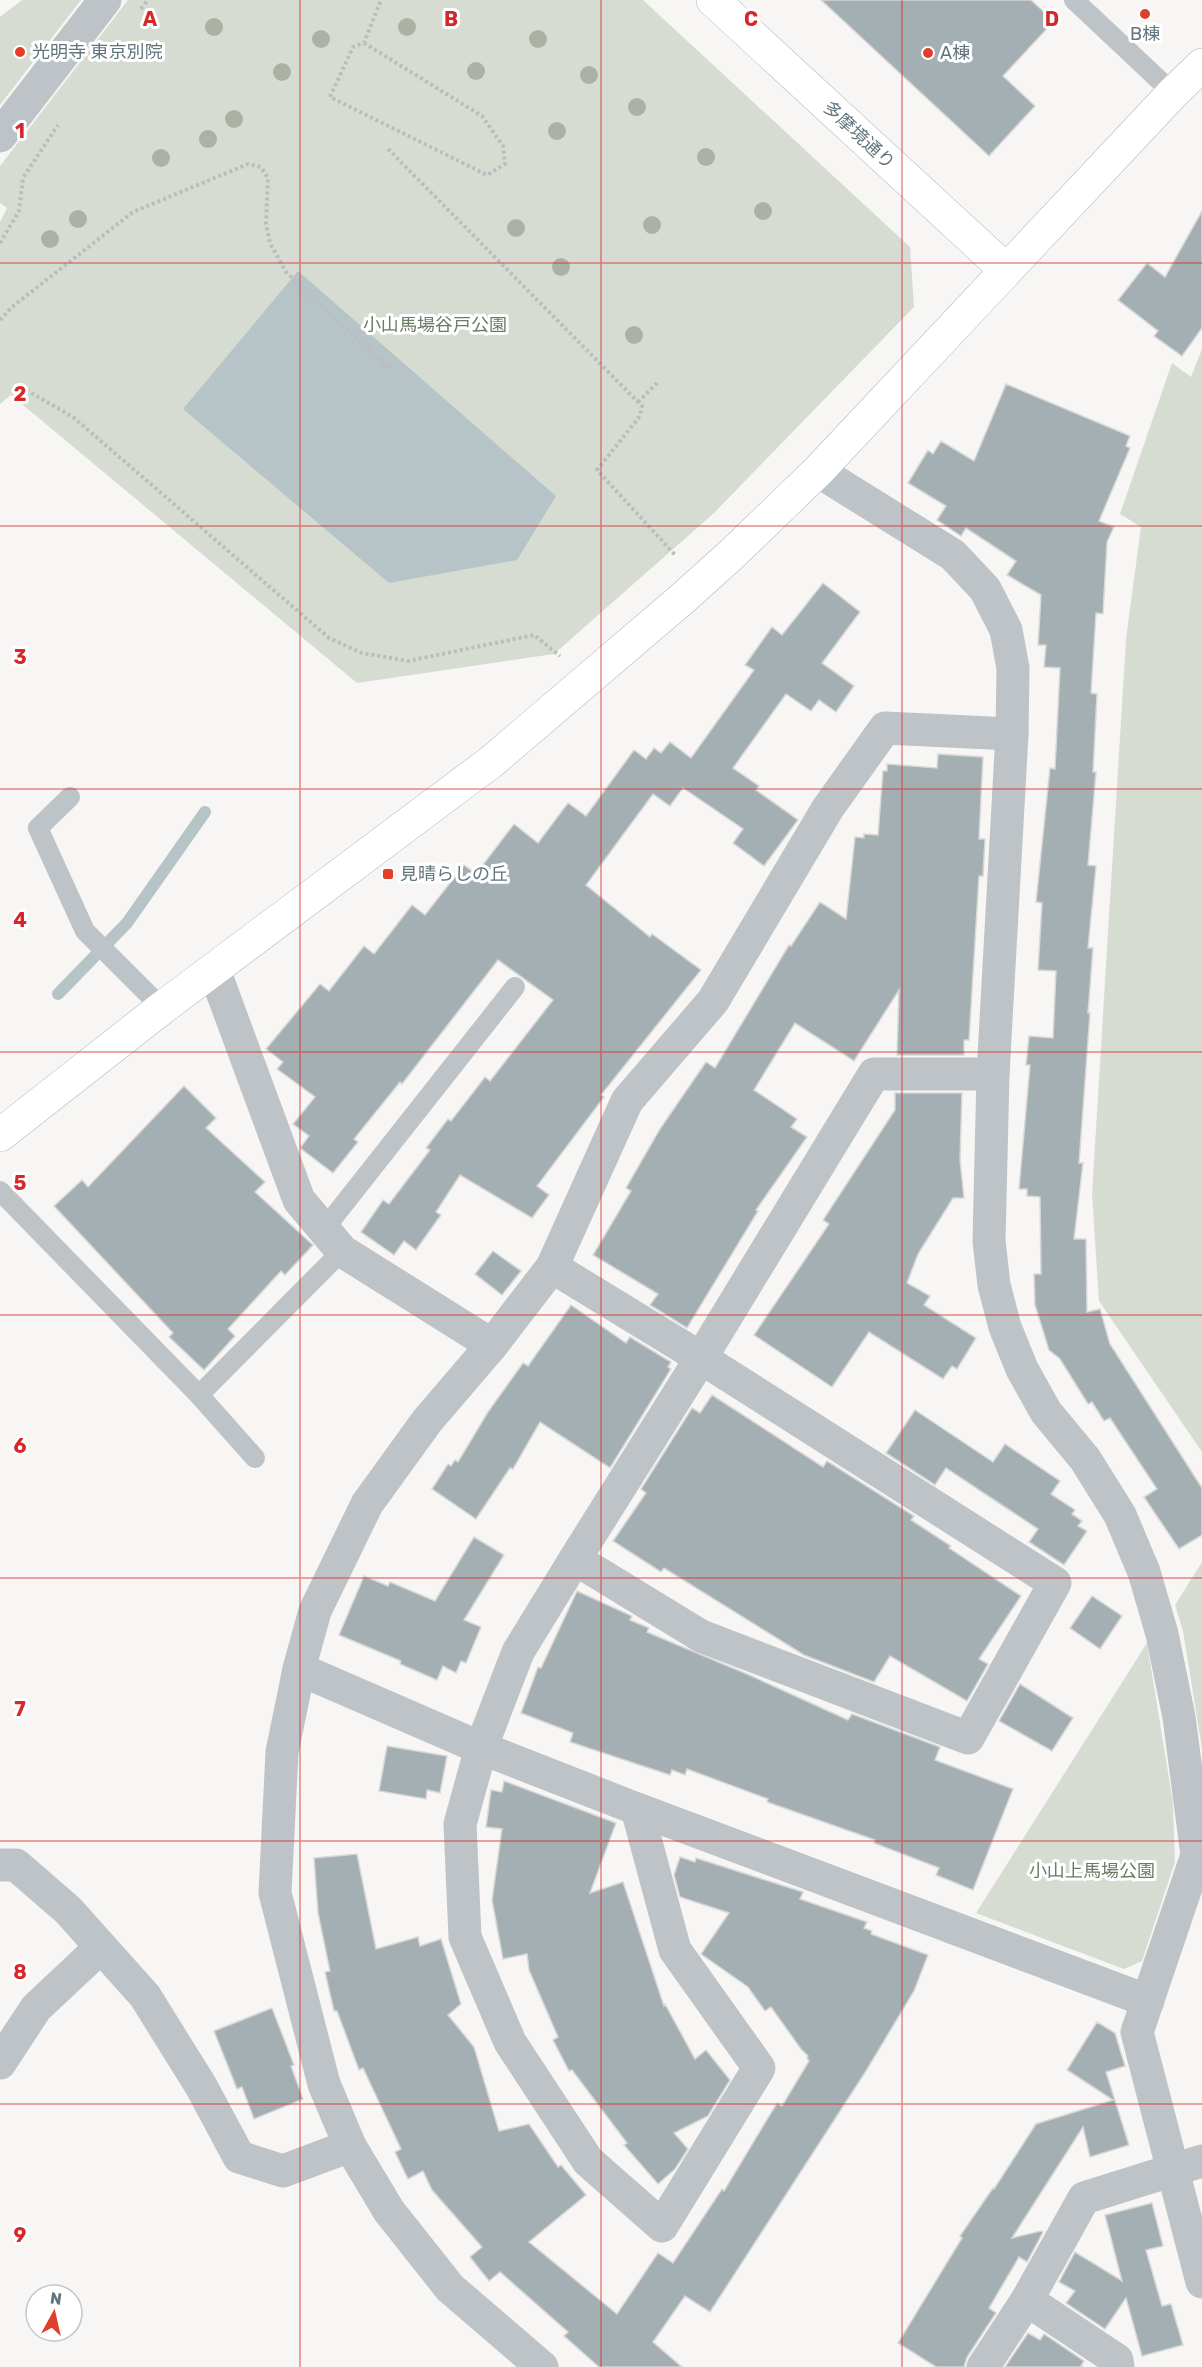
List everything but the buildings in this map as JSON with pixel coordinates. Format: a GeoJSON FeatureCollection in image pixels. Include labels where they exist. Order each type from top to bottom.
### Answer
{"type":"FeatureCollection","features":[{"type":"Feature","properties":{"kind":"street"},"geometry":{"type":"LineString","coordinates":[[0,136],[105,0]]}},
{"type":"Feature","properties":{"kind":"street","name":"多摩境通り"},"geometry":{"type":"LineString","coordinates":[[713,0],[1006,270]]}},
{"type":"Feature","properties":{"kind":"street"},"geometry":{"type":"LineString","coordinates":[[0,1135],[162,1008],[491,762],[716,569],[818,471],[1173,93],[1202,65]]}},
{"type":"Feature","properties":{"kind":"street"},"geometry":{"type":"LineString","coordinates":[[818,471],[954,555],[985,589],[1006,630],[1013,668],[1012,734],[993,1074],[989,1241],[994,1285],[1022,1369],[1046,1412],[1085,1460],[1120,1515],[1144,1572],[1162,1634],[1179,1717],[1198,1832],[1197,1855],[1137,2032],[1187,2165],[1202,2282]]}},
{"type":"Feature","properties":{"kind":"street"},"geometry":{"type":"LineString","coordinates":[[542,2367],[450,2288],[388,2211],[350,2146],[324,2084],[275,1893],[282,1752],[299,1669],[315,1611],[367,1504],[427,1421],[492,1345],[552,1267],[627,1101],[713,1001],[828,808],[885,728],[1012,734]]}},
{"type":"Feature","properties":{"kind":"street"},"geometry":{"type":"LineString","coordinates":[[214,970],[299,1200],[334,1239],[492,1345]]}},
{"type":"Feature","properties":{"kind":"street"},"geometry":{"type":"LineString","coordinates":[[637,1809],[675,1950],[759,2068],[662,2226],[588,2161],[510,2042],[465,1937],[460,1824],[481,1748],[518,1652],[874,1074],[993,1074]]}},
{"type":"Feature","properties":{"kind":"street"},"geometry":{"type":"LineString","coordinates":[[552,1267],[701,1358],[1055,1584],[968,1738],[701,1636],[574,1559]]}},
{"type":"Feature","properties":{"kind":"street"},"geometry":{"type":"LineString","coordinates":[[299,1669],[481,1748],[1148,2001]]}},
{"type":"Feature","properties":{"kind":"street"},"geometry":{"type":"LineString","coordinates":[[0,1865],[16,1865],[68,1910],[145,1996],[201,2086],[239,2157],[283,2171],[350,2146]]}},
{"type":"Feature","properties":{"kind":"street"},"geometry":{"type":"LineString","coordinates":[[0,2063],[36,2008],[101,1947]]}},
{"type":"Feature","properties":{"kind":"street"},"geometry":{"type":"LineString","coordinates":[[983,2367],[1027,2300],[1084,2198],[1187,2165]]}},
{"type":"Feature","properties":{"kind":"street"},"geometry":{"type":"LineString","coordinates":[[1027,2300],[1117,2360],[1118,2367]]}},
{"type":"Feature","properties":{"kind":"lane"},"geometry":{"type":"LineString","coordinates":[[1074,0],[1173,93]]}},
{"type":"Feature","properties":{"kind":"lane"},"geometry":{"type":"LineString","coordinates":[[70,797],[38,828],[85,931],[162,1008]]}},
{"type":"Feature","properties":{"kind":"lane"},"geometry":{"type":"LineString","coordinates":[[199,1395],[334,1239],[515,987]]}},
{"type":"Feature","properties":{"kind":"lane"},"geometry":{"type":"LineString","coordinates":[[0,1191],[199,1395],[255,1458]]}},
{"type":"Feature","properties":{"kind":"path"},"geometry":{"type":"LineString","coordinates":[[135,18],[148,0]]}},
{"type":"Feature","properties":{"kind":"path"},"geometry":{"type":"LineString","coordinates":[[364,43],[482,116],[503,147],[505,164],[487,175],[330,97],[353,47],[364,43],[381,0]]}},
{"type":"Feature","properties":{"kind":"path"},"geometry":{"type":"LineString","coordinates":[[0,243],[19,211],[23,178],[62,119]]}},
{"type":"Feature","properties":{"kind":"path"},"geometry":{"type":"LineString","coordinates":[[388,149],[642,406],[640,416],[597,470],[678,559]]}},
{"type":"Feature","properties":{"kind":"path"},"geometry":{"type":"LineString","coordinates":[[0,320],[12,307],[133,212],[248,164],[261,167],[268,178],[266,224],[270,243],[286,272],[388,368]]}},
{"type":"Feature","properties":{"kind":"path"},"geometry":{"type":"LineString","coordinates":[[638,402],[658,382]]}},
{"type":"Feature","properties":{"kind":"path"},"geometry":{"type":"LineString","coordinates":[[21,387],[73,417],[329,638],[362,653],[408,661],[534,635],[564,659]]}},
{"type":"Feature","properties":{"kind":"green space","name":"光明寺 東京別院"},"geometry":{"type":"Polygon","coordinates":[[[22,0],[81,0],[0,105],[0,17],[22,0]]]}},
{"type":"Feature","properties":{"kind":"green space","name":"小山馬場谷戸公園"},"geometry":{"type":"Polygon","coordinates":[[[128,0],[643,0],[910,247],[914,307],[714,513],[554,654],[357,683],[11,395],[0,404],[0,222],[7,208],[0,203],[0,166],[128,0]]]}},
{"type":"Feature","properties":{"kind":"green space"},"geometry":{"type":"Polygon","coordinates":[[[1202,349],[1202,1452],[1099,1301],[1092,1194],[1126,639],[1141,527],[1120,514],[1172,363],[1191,377],[1202,349]]]}},
{"type":"Feature","properties":{"kind":"green space"},"geometry":{"type":"Polygon","coordinates":[[[1202,1562],[1202,1749],[1183,1631],[1175,1605],[1202,1562]]]}},
{"type":"Feature","properties":{"kind":"green space","name":"小山上馬場公園"},"geometry":{"type":"Polygon","coordinates":[[[1147,1643],[1173,1803],[1175,1862],[1142,1961],[1124,1969],[976,1913],[1147,1643]]]}},
{"type":"Feature","properties":{"kind":"shaded area"},"geometry":{"type":"Polygon","coordinates":[[[298,271],[556,496],[517,560],[389,583],[183,409],[298,271]]]}},
{"type":"Feature","properties":{"kind":"waterway"},"geometry":{"type":"LineString","coordinates":[[58,994],[127,923],[205,812]]}},
{"type":"Feature","properties":{"kind":"place","name":"B棟"},"geometry":{"type":"Point","coordinates":[1145,14]}},
{"type":"Feature","properties":{"kind":"place","name":"光明寺 東京別院"},"geometry":{"type":"Point","coordinates":[20,52]}},
{"type":"Feature","properties":{"kind":"place","name":"A棟"},"geometry":{"type":"Point","coordinates":[928,53]}},
{"type":"Feature","properties":{"kind":"place","name":"見晴らしの丘"},"geometry":{"type":"Point","coordinates":[388,874]}}]}
